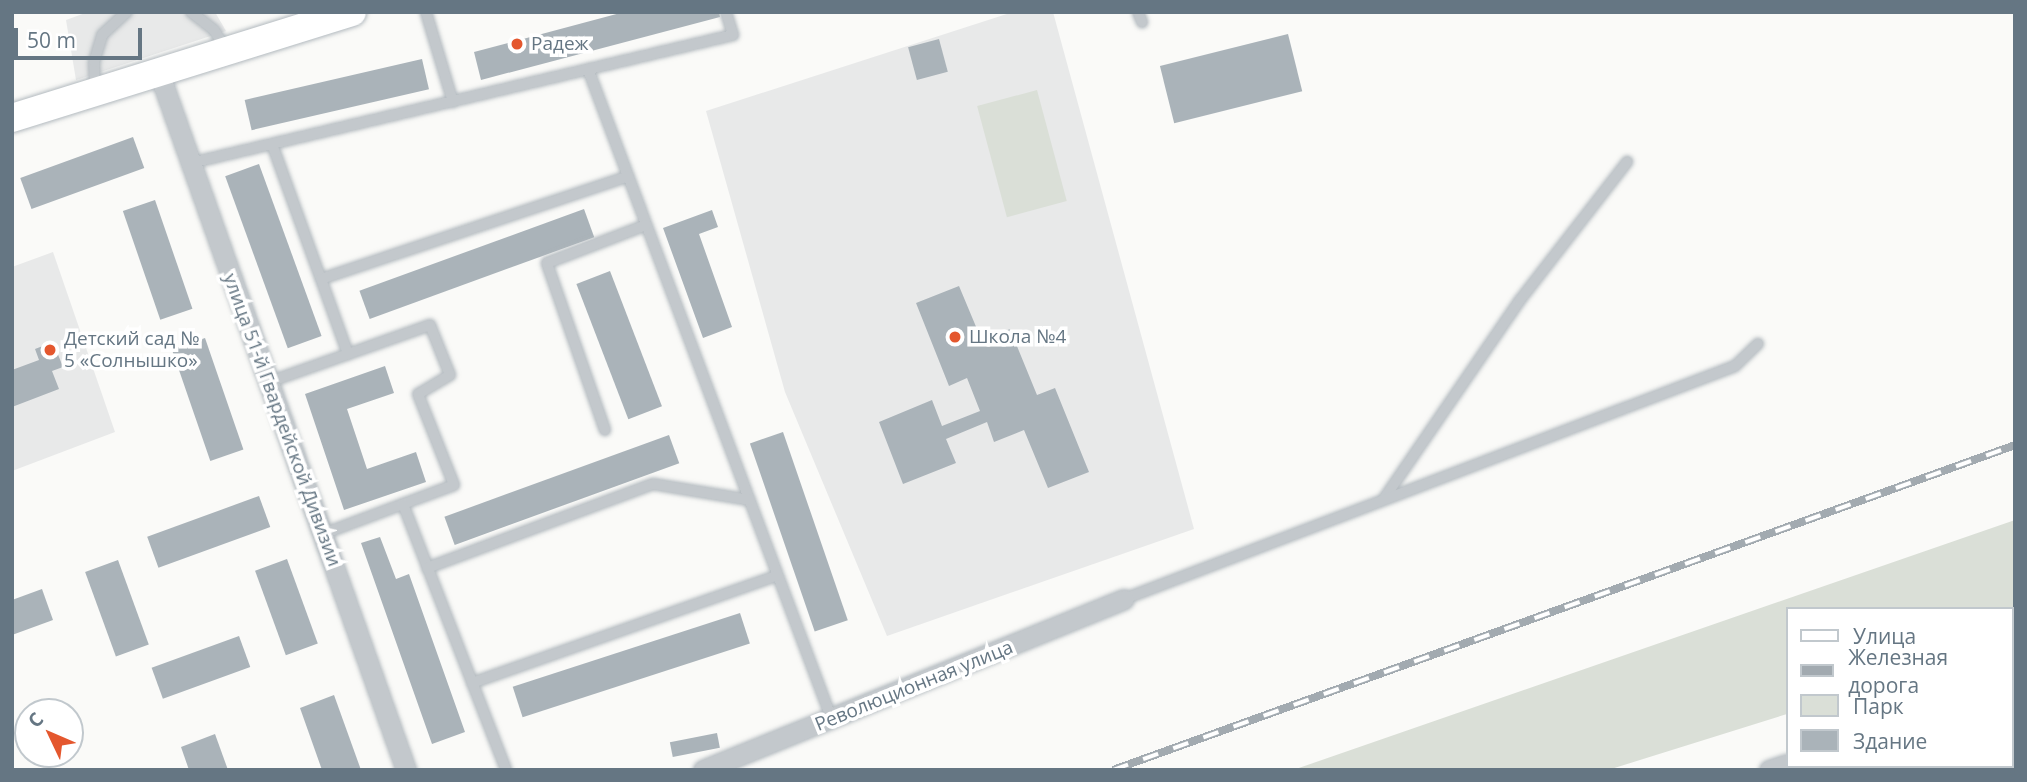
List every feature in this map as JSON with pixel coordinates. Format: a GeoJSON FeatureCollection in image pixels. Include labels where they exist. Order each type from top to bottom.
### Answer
{"type":"FeatureCollection","features":[{"type":"Feature","properties":{"kind":"main road"},"geometry":{"type":"LineString","coordinates":[[12,118],[158,70],[352,12]]}},
{"type":"Feature","properties":{"kind":"street","name":"улица 51-й Гвардейской Дивизии"},"geometry":{"type":"LineString","coordinates":[[158,70],[407,770]]}},
{"type":"Feature","properties":{"kind":"street","name":"Революционная улица"},"geometry":{"type":"LineString","coordinates":[[703,770],[832,720],[1125,599]]}},
{"type":"Feature","properties":{"kind":"street"},"geometry":{"type":"LineString","coordinates":[[1769,770],[1786,764]]}},
{"type":"Feature","properties":{"kind":"lane"},"geometry":{"type":"LineString","coordinates":[[95,91],[93,62],[102,35],[127,12]]}},
{"type":"Feature","properties":{"kind":"lane"},"geometry":{"type":"LineString","coordinates":[[191,12],[214,30],[227,49]]}},
{"type":"Feature","properties":{"kind":"lane"},"geometry":{"type":"LineString","coordinates":[[426,12],[453,102]]}},
{"type":"Feature","properties":{"kind":"lane"},"geometry":{"type":"LineString","coordinates":[[191,163],[733,35],[726,12]]}},
{"type":"Feature","properties":{"kind":"lane"},"geometry":{"type":"LineString","coordinates":[[588,69],[832,720]]}},
{"type":"Feature","properties":{"kind":"lane"},"geometry":{"type":"LineString","coordinates":[[272,144],[348,354]]}},
{"type":"Feature","properties":{"kind":"lane"},"geometry":{"type":"LineString","coordinates":[[1383,500],[1520,300],[1627,163]]}},
{"type":"Feature","properties":{"kind":"lane"},"geometry":{"type":"LineString","coordinates":[[321,279],[628,176]]}},
{"type":"Feature","properties":{"kind":"lane"},"geometry":{"type":"LineString","coordinates":[[606,430],[547,263],[646,225]]}},
{"type":"Feature","properties":{"kind":"lane"},"geometry":{"type":"LineString","coordinates":[[269,382],[430,325],[450,375],[418,394],[454,485],[323,534]]}},
{"type":"Feature","properties":{"kind":"lane"},"geometry":{"type":"LineString","coordinates":[[1125,599],[1735,366],[1758,344]]}},
{"type":"Feature","properties":{"kind":"lane"},"geometry":{"type":"LineString","coordinates":[[427,568],[653,484],[750,500]]}},
{"type":"Feature","properties":{"kind":"lane"},"geometry":{"type":"LineString","coordinates":[[403,504],[506,770]]}},
{"type":"Feature","properties":{"kind":"lane"},"geometry":{"type":"LineString","coordinates":[[472,683],[778,575]]}},
{"type":"Feature","properties":{"kind":"shaded area"},"geometry":{"type":"Polygon","coordinates":[[[88,12],[215,12],[226,31],[76,80],[66,20],[88,12]]]}},
{"type":"Feature","properties":{"kind":"shaded area","name":"Школа №4"},"geometry":{"type":"Polygon","coordinates":[[[1013,12],[1053,12],[1194,529],[887,636],[785,392],[706,111],[1013,12]]]}},
{"type":"Feature","properties":{"kind":"shaded area","name":"Детский сад № 5 «Солнышко»"},"geometry":{"type":"Polygon","coordinates":[[[53,252],[115,432],[12,471],[12,267],[53,252]]]}},
{"type":"Feature","properties":{"kind":"green space"},"geometry":{"type":"Polygon","coordinates":[[[1037,90],[1067,201],[1007,217],[977,106],[1037,90]]]}},
{"type":"Feature","properties":{"kind":"green space"},"geometry":{"type":"Polygon","coordinates":[[[2015,520],[2013,641],[2013,607],[1786,607],[1786,714],[1608,770],[1293,770],[2015,520]]]}},
{"type":"Feature","properties":{"kind":"building"},"geometry":{"type":"Polygon","coordinates":[[[624,12],[719,12],[720,17],[481,80],[474,52],[624,12]]]}},
{"type":"Feature","properties":{"kind":"building"},"geometry":{"type":"Polygon","coordinates":[[[1288,34],[1302,91],[1174,123],[1160,66],[1288,34]]]}},
{"type":"Feature","properties":{"kind":"building"},"geometry":{"type":"Polygon","coordinates":[[[939,39],[948,72],[917,80],[908,47],[939,39]]]}},
{"type":"Feature","properties":{"kind":"building"},"geometry":{"type":"Polygon","coordinates":[[[422,59],[429,89],[252,130],[245,100],[422,59]]]}},
{"type":"Feature","properties":{"kind":"building"},"geometry":{"type":"Polygon","coordinates":[[[133,137],[144,168],[32,209],[20,178],[133,137]]]}},
{"type":"Feature","properties":{"kind":"building"},"geometry":{"type":"Polygon","coordinates":[[[259,164],[322,336],[288,348],[225,176],[259,164]]]}},
{"type":"Feature","properties":{"kind":"building"},"geometry":{"type":"Polygon","coordinates":[[[155,200],[192,309],[160,320],[123,211],[155,200]]]}},
{"type":"Feature","properties":{"kind":"building"},"geometry":{"type":"Polygon","coordinates":[[[584,209],[594,237],[370,319],[359,291],[584,209]]]}},
{"type":"Feature","properties":{"kind":"building"},"geometry":{"type":"Polygon","coordinates":[[[712,210],[718,227],[699,234],[732,327],[703,338],[663,228],[712,210]]]}},
{"type":"Feature","properties":{"kind":"building"},"geometry":{"type":"Polygon","coordinates":[[[610,271],[662,406],[628,419],[576,284],[610,271]]]}},
{"type":"Feature","properties":{"kind":"building"},"geometry":{"type":"Polygon","coordinates":[[[959,286],[982,341],[1010,329],[1037,395],[1055,388],[1089,472],[1048,488],[1024,430],[994,442],[987,422],[946,439],[956,463],[903,484],[879,422],[932,400],[942,426],[980,411],[967,378],[949,386],[916,303],[959,286]]]}},
{"type":"Feature","properties":{"kind":"building"},"geometry":{"type":"Polygon","coordinates":[[[205,338],[243,450],[210,461],[172,349],[205,338]]]}},
{"type":"Feature","properties":{"kind":"building"},"geometry":{"type":"Polygon","coordinates":[[[53,342],[63,367],[52,371],[59,389],[12,407],[12,370],[39,360],[35,349],[53,342]]]}},
{"type":"Feature","properties":{"kind":"building"},"geometry":{"type":"Polygon","coordinates":[[[385,366],[394,393],[347,409],[367,469],[416,452],[426,482],[344,510],[305,394],[385,366]]]}},
{"type":"Feature","properties":{"kind":"building"},"geometry":{"type":"Polygon","coordinates":[[[783,432],[848,620],[815,632],[750,443],[783,432]]]}},
{"type":"Feature","properties":{"kind":"building"},"geometry":{"type":"Polygon","coordinates":[[[669,435],[679,463],[455,545],[444,517],[669,435]]]}},
{"type":"Feature","properties":{"kind":"building"},"geometry":{"type":"Polygon","coordinates":[[[259,496],[270,527],[158,568],[147,537],[259,496]]]}},
{"type":"Feature","properties":{"kind":"building"},"geometry":{"type":"Polygon","coordinates":[[[380,537],[396,579],[409,574],[465,732],[432,744],[361,543],[380,537]]]}},
{"type":"Feature","properties":{"kind":"building"},"geometry":{"type":"Polygon","coordinates":[[[287,559],[318,644],[286,655],[255,571],[287,559]]]}},
{"type":"Feature","properties":{"kind":"building"},"geometry":{"type":"Polygon","coordinates":[[[118,560],[149,645],[116,657],[85,572],[118,560]]]}},
{"type":"Feature","properties":{"kind":"building"},"geometry":{"type":"Polygon","coordinates":[[[42,589],[53,620],[12,635],[12,600],[42,589]]]}},
{"type":"Feature","properties":{"kind":"building"},"geometry":{"type":"Polygon","coordinates":[[[740,613],[750,643],[523,717],[513,687],[740,613]]]}},
{"type":"Feature","properties":{"kind":"building"},"geometry":{"type":"Polygon","coordinates":[[[239,636],[250,667],[163,699],[152,668],[239,636]]]}},
{"type":"Feature","properties":{"kind":"building"},"geometry":{"type":"Polygon","coordinates":[[[334,695],[361,770],[322,770],[300,708],[334,695]]]}},
{"type":"Feature","properties":{"kind":"building"},"geometry":{"type":"Polygon","coordinates":[[[717,733],[720,748],[673,757],[670,742],[717,733]]]}},
{"type":"Feature","properties":{"kind":"building"},"geometry":{"type":"Polygon","coordinates":[[[215,734],[228,770],[189,770],[181,747],[215,734]]]}},
{"type":"Feature","properties":{"kind":"railway"},"geometry":{"type":"LineString","coordinates":[[1113,770],[2015,445]]}},
{"type":"Feature","properties":{"kind":"place","name":"Радеж"},"geometry":{"type":"Point","coordinates":[517,44]}},
{"type":"Feature","properties":{"kind":"place","name":"Школа №4"},"geometry":{"type":"Point","coordinates":[955,337]}},
{"type":"Feature","properties":{"kind":"place","name":"Детский сад № 5 «Солнышко»"},"geometry":{"type":"Point","coordinates":[50,350]}}]}
